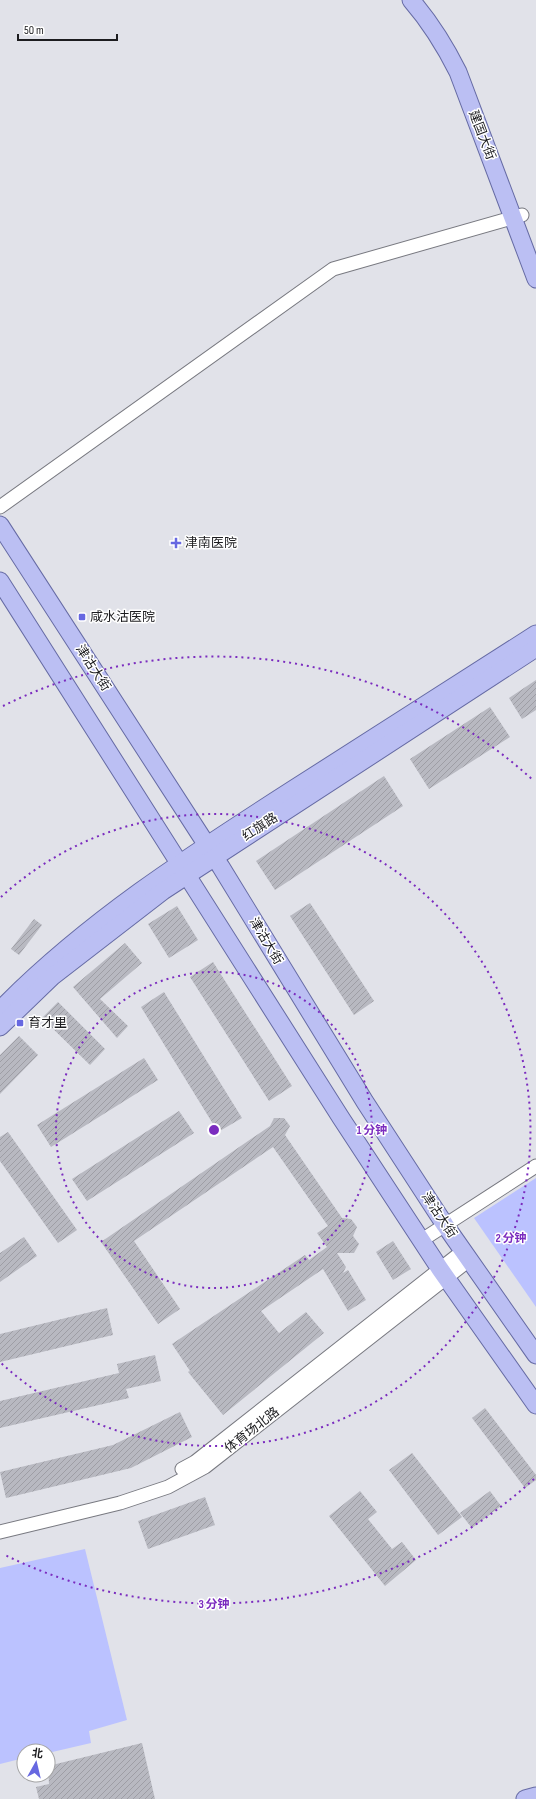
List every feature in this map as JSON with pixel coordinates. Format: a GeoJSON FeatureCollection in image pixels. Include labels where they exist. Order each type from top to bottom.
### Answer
{"type":"FeatureCollection","features":[{"type":"Feature","properties":{"kind":"main road","name":"建国大街"},"geometry":{"type":"LineString","coordinates":[[411,0],[425,16],[450,56],[458,72],[517,216],[536,253]]}},
{"type":"Feature","properties":{"kind":"main road","name":"建国大街"},"geometry":{"type":"LineString","coordinates":[[422,0],[456,50],[497,148],[536,279]]}},
{"type":"Feature","properties":{"kind":"main road","name":"津沽大街"},"geometry":{"type":"LineString","coordinates":[[0,525],[189,816],[365,1102],[445,1225],[536,1355]]}},
{"type":"Feature","properties":{"kind":"main road"},"geometry":{"type":"LineString","coordinates":[[0,581],[161,833],[185,866],[341,1118],[443,1273],[536,1405]]}},
{"type":"Feature","properties":{"kind":"main road","name":"红旗路"},"geometry":{"type":"LineString","coordinates":[[210,851],[536,634]]}},
{"type":"Feature","properties":{"kind":"main road","name":"红旗路"},"geometry":{"type":"LineString","coordinates":[[0,1010],[60,953],[160,885],[185,866],[536,648]]}},
{"type":"Feature","properties":{"kind":"main road"},"geometry":{"type":"LineString","coordinates":[[185,866],[189,816]]}},
{"type":"Feature","properties":{"kind":"main road"},"geometry":{"type":"LineString","coordinates":[[160,885],[167,860],[161,833]]}},
{"type":"Feature","properties":{"kind":"main road","name":"红旗路"},"geometry":{"type":"LineString","coordinates":[[0,1027],[53,976],[160,885]]}},
{"type":"Feature","properties":{"kind":"main road"},"geometry":{"type":"LineString","coordinates":[[525,1799],[536,1796]]}},
{"type":"Feature","properties":{"kind":"street"},"geometry":{"type":"LineString","coordinates":[[0,507],[334,270],[517,216]]}},
{"type":"Feature","properties":{"kind":"street"},"geometry":{"type":"LineString","coordinates":[[422,1240],[536,1166]]}},
{"type":"Feature","properties":{"kind":"street","name":"体育场北路"},"geometry":{"type":"LineString","coordinates":[[0,1523],[124,1493],[158,1482],[195,1462],[466,1256]]}},
{"type":"Feature","properties":{"kind":"street","name":"体育场北路"},"geometry":{"type":"LineString","coordinates":[[0,1532],[120,1503],[168,1487],[205,1467],[443,1273]]}},
{"type":"Feature","properties":{"kind":"shaded area"},"geometry":{"type":"Polygon","coordinates":[[[536,1178],[536,1307],[474,1218],[536,1178]]]}},
{"type":"Feature","properties":{"kind":"shaded area"},"geometry":{"type":"Polygon","coordinates":[[[85,1549],[127,1720],[89,1731],[91,1743],[56,1751],[56,1743],[16,1743],[16,1760],[0,1764],[0,1568],[85,1549]]]}},
{"type":"Feature","properties":{"kind":"building"},"geometry":{"type":"Polygon","coordinates":[[[536,680],[536,710],[522,719],[509,698],[536,680]]]}},
{"type":"Feature","properties":{"kind":"building"},"geometry":{"type":"Polygon","coordinates":[[[490,707],[510,737],[429,789],[410,759],[490,707]]]}},
{"type":"Feature","properties":{"kind":"building"},"geometry":{"type":"Polygon","coordinates":[[[384,776],[403,806],[275,890],[256,861],[384,776]]]}},
{"type":"Feature","properties":{"kind":"building"},"geometry":{"type":"Polygon","coordinates":[[[310,903],[374,1001],[354,1015],[290,916],[310,903]]]}},
{"type":"Feature","properties":{"kind":"building"},"geometry":{"type":"Polygon","coordinates":[[[177,906],[198,940],[169,958],[148,924],[177,906]]]}},
{"type":"Feature","properties":{"kind":"building"},"geometry":{"type":"Polygon","coordinates":[[[34,919],[42,925],[19,955],[11,949],[34,919]]]}},
{"type":"Feature","properties":{"kind":"building"},"geometry":{"type":"Polygon","coordinates":[[[125,943],[142,963],[100,999],[128,1026],[117,1038],[73,987],[125,943]]]}},
{"type":"Feature","properties":{"kind":"building"},"geometry":{"type":"Polygon","coordinates":[[[213,962],[292,1086],[269,1101],[190,977],[213,962]]]}},
{"type":"Feature","properties":{"kind":"building"},"geometry":{"type":"Polygon","coordinates":[[[164,992],[242,1118],[218,1132],[141,1007],[164,992]]]}},
{"type":"Feature","properties":{"kind":"building"},"geometry":{"type":"Polygon","coordinates":[[[58,1002],[105,1049],[90,1065],[42,1018],[58,1002]]]}},
{"type":"Feature","properties":{"kind":"building"},"geometry":{"type":"Polygon","coordinates":[[[19,1036],[38,1055],[0,1094],[0,1055],[19,1036]]]}},
{"type":"Feature","properties":{"kind":"building"},"geometry":{"type":"Polygon","coordinates":[[[144,1058],[158,1080],[51,1147],[37,1125],[144,1058]]]}},
{"type":"Feature","properties":{"kind":"building"},"geometry":{"type":"Polygon","coordinates":[[[179,1111],[194,1133],[87,1201],[72,1179],[179,1111]]]}},
{"type":"Feature","properties":{"kind":"building"},"geometry":{"type":"Polygon","coordinates":[[[274,1118],[284,1118],[290,1126],[285,1135],[342,1218],[351,1219],[357,1227],[353,1236],[359,1244],[354,1253],[337,1253],[346,1267],[343,1273],[348,1270],[366,1300],[348,1311],[323,1269],[261,1311],[279,1333],[306,1312],[324,1333],[223,1415],[188,1372],[190,1371],[172,1344],[305,1255],[309,1260],[327,1247],[317,1233],[328,1226],[273,1147],[134,1241],[180,1309],[158,1324],[101,1242],[270,1126],[274,1118]]]}},
{"type":"Feature","properties":{"kind":"building"},"geometry":{"type":"Polygon","coordinates":[[[8,1132],[77,1230],[58,1243],[0,1161],[0,1137],[8,1132]]]}},
{"type":"Feature","properties":{"kind":"building"},"geometry":{"type":"Polygon","coordinates":[[[24,1237],[37,1256],[0,1282],[0,1253],[24,1237]]]}},
{"type":"Feature","properties":{"kind":"building"},"geometry":{"type":"Polygon","coordinates":[[[393,1241],[411,1269],[393,1280],[376,1252],[393,1241]]]}},
{"type":"Feature","properties":{"kind":"building"},"geometry":{"type":"Polygon","coordinates":[[[107,1308],[113,1335],[0,1362],[0,1334],[107,1308]]]}},
{"type":"Feature","properties":{"kind":"building"},"geometry":{"type":"Polygon","coordinates":[[[155,1355],[161,1381],[126,1389],[129,1398],[0,1428],[0,1401],[119,1373],[117,1364],[155,1355]]]}},
{"type":"Feature","properties":{"kind":"building"},"geometry":{"type":"Polygon","coordinates":[[[485,1408],[536,1475],[536,1480],[525,1488],[472,1418],[485,1408]]]}},
{"type":"Feature","properties":{"kind":"building"},"geometry":{"type":"Polygon","coordinates":[[[180,1412],[192,1437],[131,1468],[6,1498],[0,1472],[113,1445],[180,1412]]]}},
{"type":"Feature","properties":{"kind":"building"},"geometry":{"type":"Polygon","coordinates":[[[412,1453],[462,1517],[438,1535],[389,1470],[412,1453]]]}},
{"type":"Feature","properties":{"kind":"building"},"geometry":{"type":"Polygon","coordinates":[[[360,1491],[377,1512],[368,1519],[392,1549],[402,1542],[416,1560],[385,1586],[329,1516],[360,1491]]]}},
{"type":"Feature","properties":{"kind":"building"},"geometry":{"type":"Polygon","coordinates":[[[490,1491],[501,1506],[472,1528],[460,1513],[490,1491]]]}},
{"type":"Feature","properties":{"kind":"building"},"geometry":{"type":"Polygon","coordinates":[[[205,1497],[215,1525],[148,1549],[138,1521],[205,1497]]]}},
{"type":"Feature","properties":{"kind":"building"},"geometry":{"type":"Polygon","coordinates":[[[142,1743],[155,1799],[39,1799],[36,1787],[49,1783],[56,1783],[56,1764],[142,1743]]]}},
{"type":"Feature","properties":{"kind":"place","name":"津南医院"},"geometry":{"type":"Point","coordinates":[176,543]}},
{"type":"Feature","properties":{"kind":"place","name":"咸水沽医院"},"geometry":{"type":"Point","coordinates":[82,617]}},
{"type":"Feature","properties":{"kind":"place","name":"育才里"},"geometry":{"type":"Point","coordinates":[20,1023]}}]}
